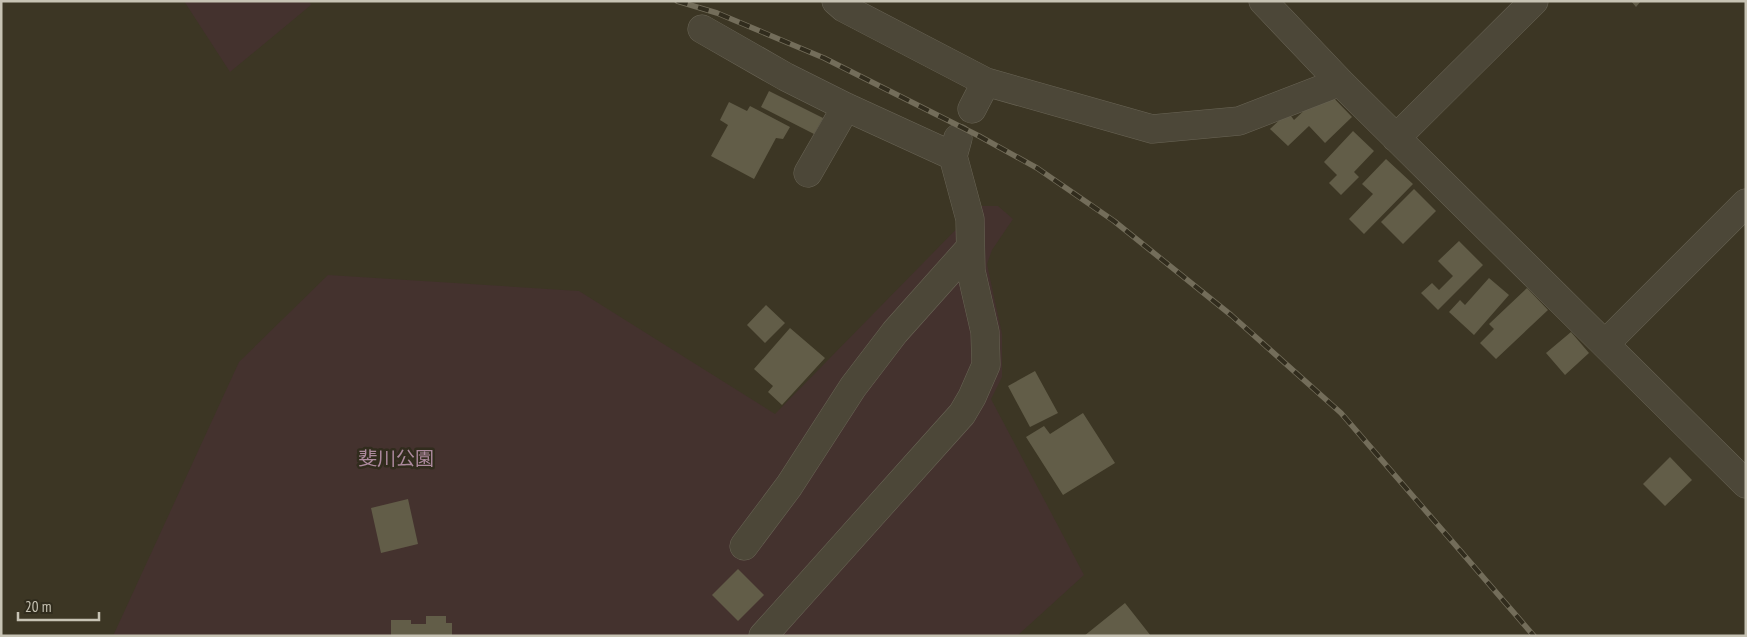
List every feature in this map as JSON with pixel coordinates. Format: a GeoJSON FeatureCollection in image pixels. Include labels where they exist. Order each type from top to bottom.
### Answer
{"type":"FeatureCollection","features":[{"type":"Feature","properties":{"kind":"street"},"geometry":{"type":"LineString","coordinates":[[836,1],[844,8],[986,82],[1152,128],[1240,121],[1340,82]]}},
{"type":"Feature","properties":{"kind":"street"},"geometry":{"type":"LineString","coordinates":[[1263,1],[1340,82],[1746,484]]}},
{"type":"Feature","properties":{"kind":"street"},"geometry":{"type":"LineString","coordinates":[[1396,138],[1534,1]]}},
{"type":"Feature","properties":{"kind":"street"},"geometry":{"type":"LineString","coordinates":[[702,29],[786,77],[846,108],[955,147],[970,219],[971,271],[985,332],[986,365],[972,397],[962,414],[763,636]]}},
{"type":"Feature","properties":{"kind":"street"},"geometry":{"type":"LineString","coordinates":[[972,109],[986,82]]}},
{"type":"Feature","properties":{"kind":"street"},"geometry":{"type":"LineString","coordinates":[[808,173],[846,108]]}},
{"type":"Feature","properties":{"kind":"street"},"geometry":{"type":"LineString","coordinates":[[1604,344],[1746,204]]}},
{"type":"Feature","properties":{"kind":"street"},"geometry":{"type":"LineString","coordinates":[[744,546],[789,486],[853,387],[894,332],[970,248]]}},
{"type":"Feature","properties":{"kind":"green space"},"geometry":{"type":"Polygon","coordinates":[[[184,1],[309,1],[311,5],[230,72],[184,1]]]}},
{"type":"Feature","properties":{"kind":"green space","name":"斐川公園"},"geometry":{"type":"Polygon","coordinates":[[[979,206],[998,206],[1013,219],[992,250],[987,264],[1002,334],[1002,377],[991,399],[1084,575],[1017,636],[113,636],[239,362],[328,275],[579,291],[775,414],[979,206]]]}},
{"type":"Feature","properties":{"kind":"building"},"geometry":{"type":"Polygon","coordinates":[[[1631,1],[1641,1],[1636,7],[1631,1]]]}},
{"type":"Feature","properties":{"kind":"building"},"geometry":{"type":"Polygon","coordinates":[[[1326,90],[1352,117],[1325,143],[1309,126],[1288,146],[1270,129],[1288,112],[1294,120],[1326,90]]]}},
{"type":"Feature","properties":{"kind":"building"},"geometry":{"type":"Polygon","coordinates":[[[769,91],[823,118],[814,134],[761,107],[769,91]]]}},
{"type":"Feature","properties":{"kind":"building"},"geometry":{"type":"Polygon","coordinates":[[[729,102],[747,111],[750,106],[790,127],[783,139],[776,138],[754,179],[711,156],[728,125],[720,120],[729,102]]]}},
{"type":"Feature","properties":{"kind":"building"},"geometry":{"type":"Polygon","coordinates":[[[1353,131],[1374,151],[1354,172],[1359,177],[1341,195],[1329,183],[1337,175],[1324,162],[1353,131]]]}},
{"type":"Feature","properties":{"kind":"building"},"geometry":{"type":"Polygon","coordinates":[[[1386,159],[1413,184],[1364,234],[1349,219],[1373,194],[1362,184],[1386,159]]]}},
{"type":"Feature","properties":{"kind":"building"},"geometry":{"type":"Polygon","coordinates":[[[1414,189],[1436,211],[1403,244],[1381,222],[1414,189]]]}},
{"type":"Feature","properties":{"kind":"building"},"geometry":{"type":"Polygon","coordinates":[[[1459,241],[1483,265],[1438,310],[1421,293],[1432,283],[1439,290],[1453,276],[1438,261],[1459,241]]]}},
{"type":"Feature","properties":{"kind":"building"},"geometry":{"type":"Polygon","coordinates":[[[1489,278],[1509,295],[1474,335],[1449,312],[1460,300],[1465,305],[1489,278]]]}},
{"type":"Feature","properties":{"kind":"building"},"geometry":{"type":"Polygon","coordinates":[[[1527,288],[1548,310],[1496,359],[1480,343],[1494,329],[1489,324],[1527,288]]]}},
{"type":"Feature","properties":{"kind":"building"},"geometry":{"type":"Polygon","coordinates":[[[766,305],[785,323],[765,343],[747,325],[766,305]]]}},
{"type":"Feature","properties":{"kind":"building"},"geometry":{"type":"Polygon","coordinates":[[[790,328],[825,358],[782,405],[768,392],[773,386],[754,369],[790,328]]]}},
{"type":"Feature","properties":{"kind":"building"},"geometry":{"type":"Polygon","coordinates":[[[1571,332],[1589,353],[1565,375],[1546,353],[1571,332]]]}},
{"type":"Feature","properties":{"kind":"building"},"geometry":{"type":"Polygon","coordinates":[[[1035,371],[1058,413],[1030,427],[1008,386],[1035,371]]]}},
{"type":"Feature","properties":{"kind":"building"},"geometry":{"type":"Polygon","coordinates":[[[1083,413],[1115,463],[1063,495],[1026,437],[1044,426],[1050,434],[1083,413]]]}},
{"type":"Feature","properties":{"kind":"building"},"geometry":{"type":"Polygon","coordinates":[[[1670,457],[1692,480],[1665,506],[1643,484],[1670,457]]]}},
{"type":"Feature","properties":{"kind":"building"},"geometry":{"type":"Polygon","coordinates":[[[408,499],[418,544],[381,553],[371,508],[408,499]]]}},
{"type":"Feature","properties":{"kind":"building"},"geometry":{"type":"Polygon","coordinates":[[[738,569],[764,595],[738,621],[712,595],[738,569]]]}},
{"type":"Feature","properties":{"kind":"building"},"geometry":{"type":"Polygon","coordinates":[[[1125,603],[1151,636],[1084,636],[1125,603]]]}},
{"type":"Feature","properties":{"kind":"building"},"geometry":{"type":"Polygon","coordinates":[[[426,616],[446,616],[446,623],[452,623],[452,636],[391,636],[391,620],[411,620],[411,624],[426,624],[426,616]]]}},
{"type":"Feature","properties":{"kind":"railway"},"geometry":{"type":"LineString","coordinates":[[677,1],[717,13],[824,58],[979,136],[1037,168],[1114,221],[1231,315],[1341,413],[1534,636]]}}]}
